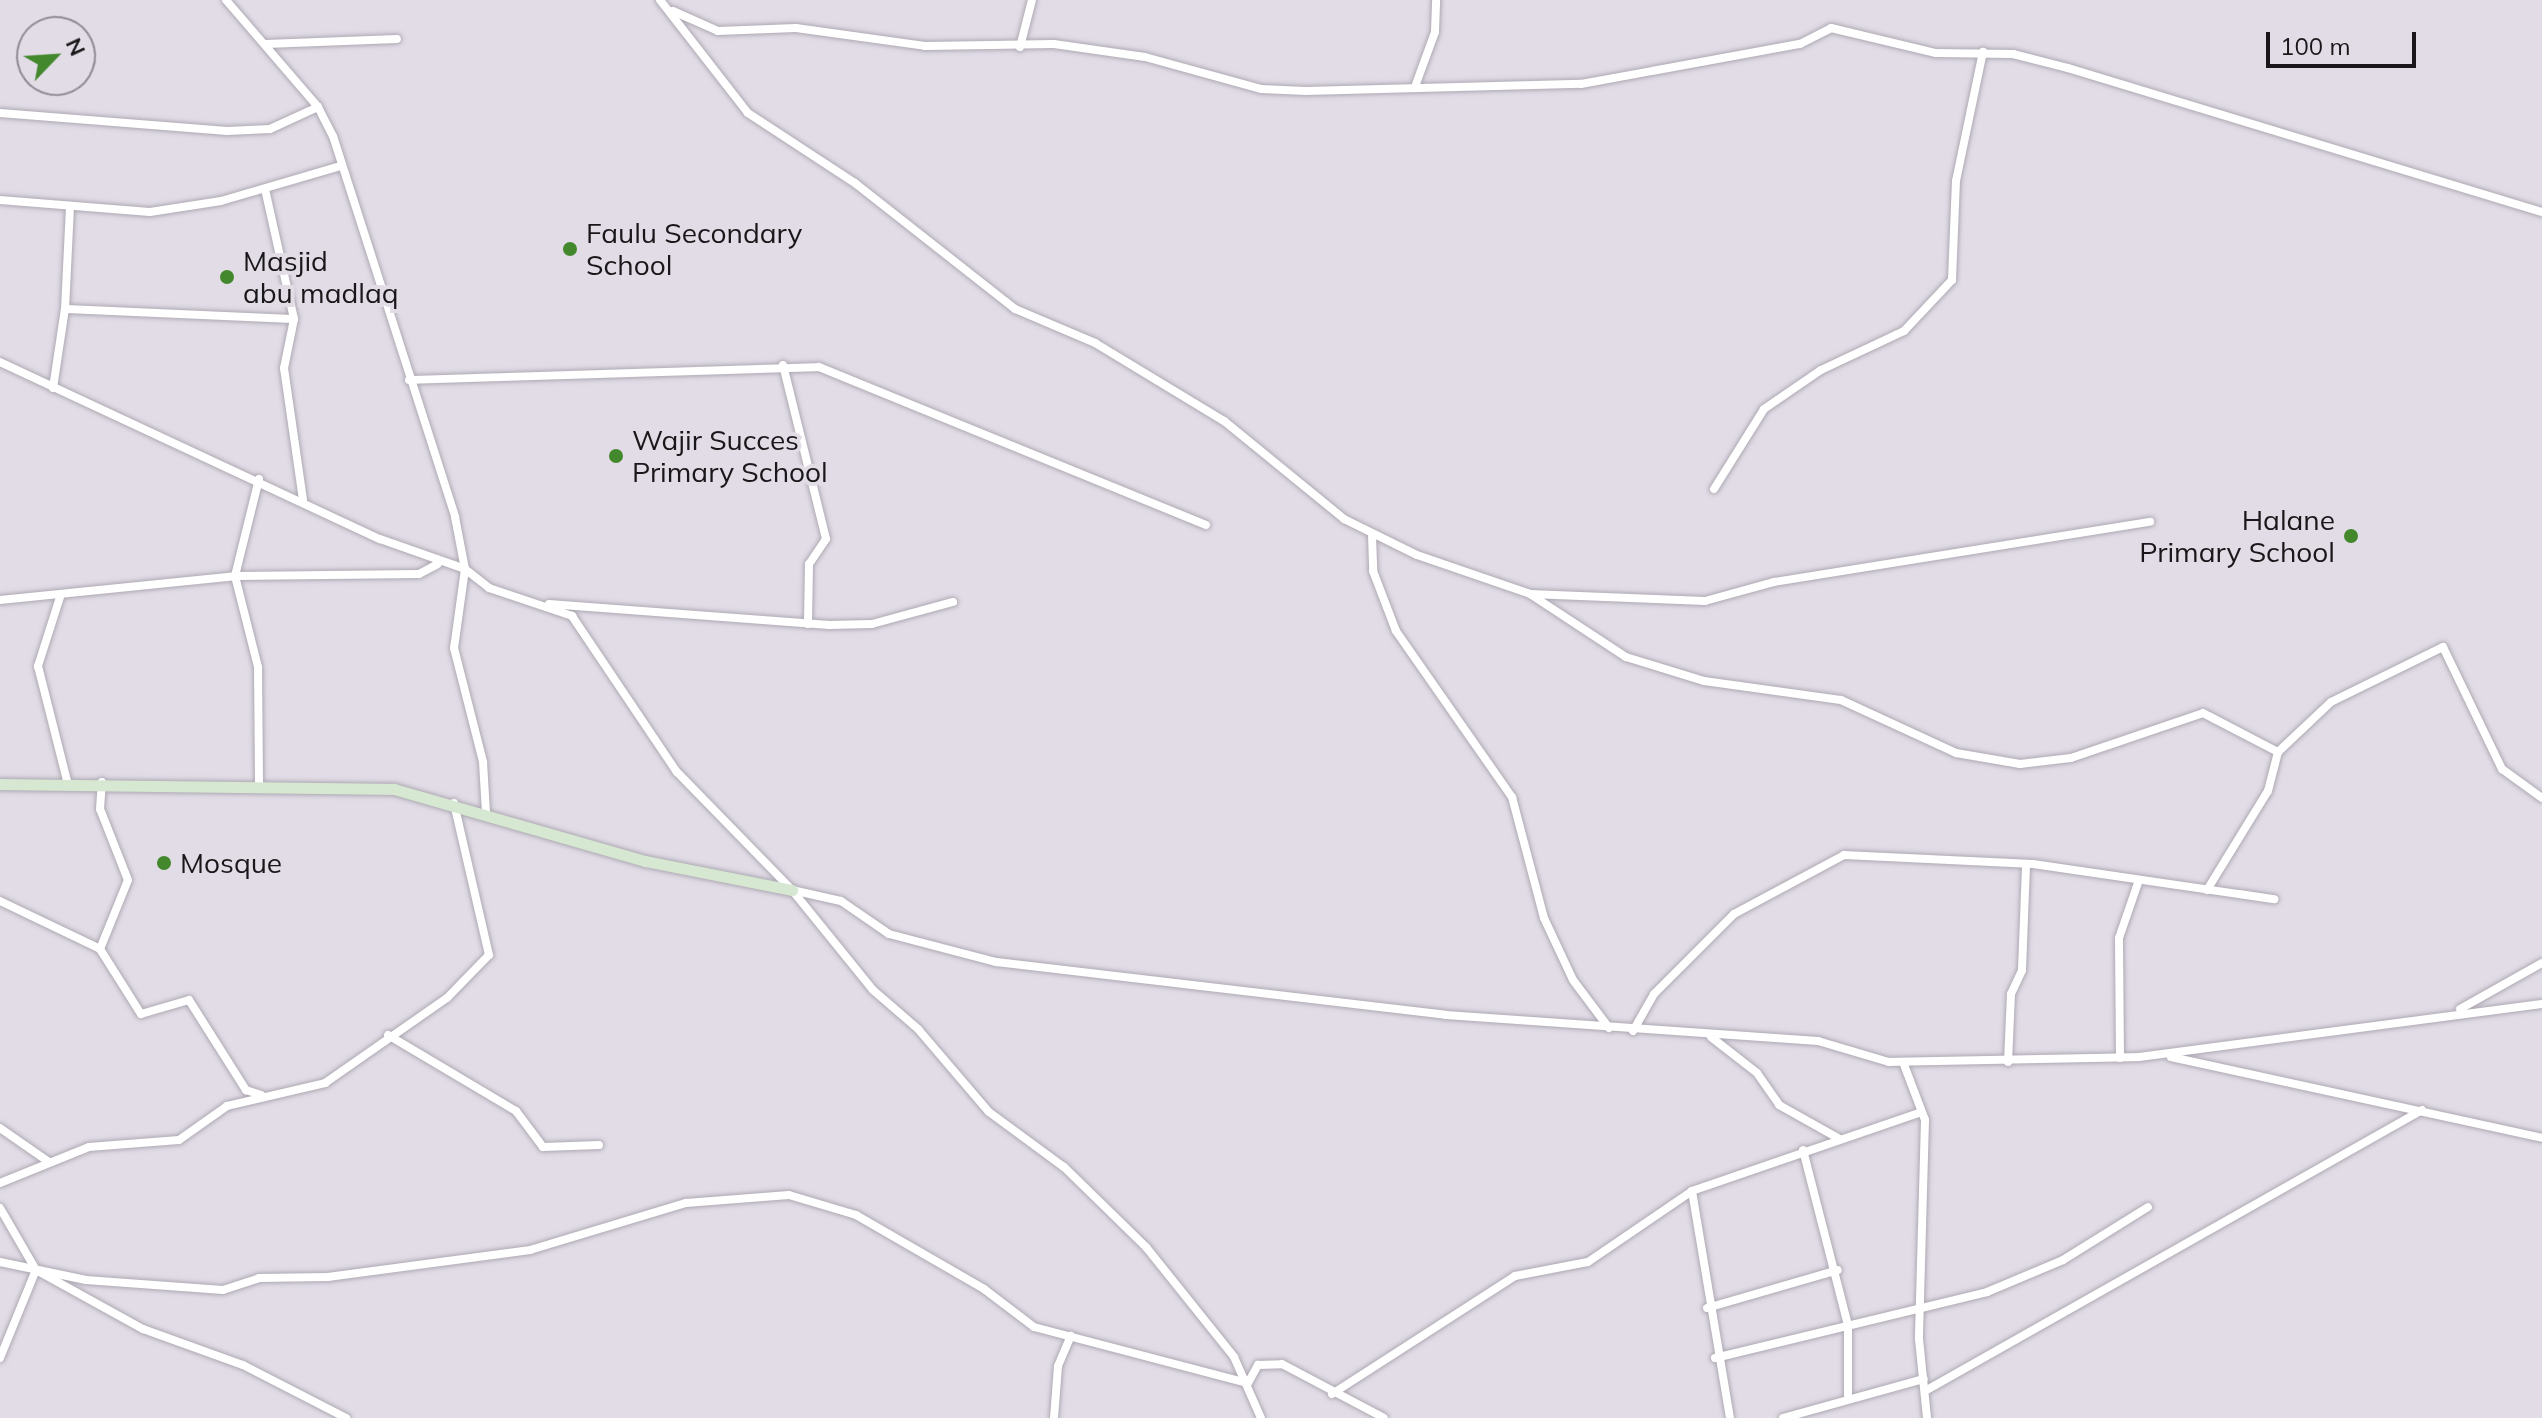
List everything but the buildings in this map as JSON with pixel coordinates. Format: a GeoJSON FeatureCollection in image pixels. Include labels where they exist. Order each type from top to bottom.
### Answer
{"type":"FeatureCollection","features":[{"type":"Feature","properties":{"kind":"street"},"geometry":{"type":"LineString","coordinates":[[226,0],[318,107],[341,166],[465,569],[454,648],[483,762],[486,813]]}},
{"type":"Feature","properties":{"kind":"street"},"geometry":{"type":"LineString","coordinates":[[660,0],[672,11],[748,113],[855,183],[1015,309],[1095,343],[1212,413],[1372,535],[1530,594],[1626,657],[1704,681],[1841,700],[1956,753],[2046,763],[2203,713],[2278,752]]}},
{"type":"Feature","properties":{"kind":"street"},"geometry":{"type":"LineString","coordinates":[[1020,47],[1032,0]]}},
{"type":"Feature","properties":{"kind":"street"},"geometry":{"type":"LineString","coordinates":[[1416,84],[1435,32],[1436,0]]}},
{"type":"Feature","properties":{"kind":"street"},"geometry":{"type":"LineString","coordinates":[[672,11],[718,31],[796,28],[925,46],[1020,47],[1145,57],[1261,89],[1416,84],[1581,84],[1800,44],[1831,28],[1936,53],[1983,52],[2142,88],[2542,212]]}},
{"type":"Feature","properties":{"kind":"street"},"geometry":{"type":"LineString","coordinates":[[266,44],[397,39]]}},
{"type":"Feature","properties":{"kind":"street"},"geometry":{"type":"LineString","coordinates":[[1714,489],[1764,409],[1821,370],[1904,331],[1952,280],[1956,181],[1983,52]]}},
{"type":"Feature","properties":{"kind":"street"},"geometry":{"type":"LineString","coordinates":[[0,113],[227,131],[270,129],[318,107]]}},
{"type":"Feature","properties":{"kind":"street"},"geometry":{"type":"LineString","coordinates":[[0,200],[150,212],[265,189],[341,166]]}},
{"type":"Feature","properties":{"kind":"street"},"geometry":{"type":"LineString","coordinates":[[265,189],[294,319],[284,368],[303,500]]}},
{"type":"Feature","properties":{"kind":"street"},"geometry":{"type":"LineString","coordinates":[[53,388],[65,309],[70,208]]}},
{"type":"Feature","properties":{"kind":"street"},"geometry":{"type":"LineString","coordinates":[[65,309],[294,319]]}},
{"type":"Feature","properties":{"kind":"street"},"geometry":{"type":"LineString","coordinates":[[0,362],[438,564],[465,569],[489,588],[548,604],[808,624],[872,624],[953,602]]}},
{"type":"Feature","properties":{"kind":"street"},"geometry":{"type":"LineString","coordinates":[[409,380],[783,365],[845,375],[1206,525]]}},
{"type":"Feature","properties":{"kind":"street"},"geometry":{"type":"LineString","coordinates":[[783,365],[826,539],[809,564],[808,624]]}},
{"type":"Feature","properties":{"kind":"street"},"geometry":{"type":"LineString","coordinates":[[259,479],[235,576],[258,667],[259,788]]}},
{"type":"Feature","properties":{"kind":"street"},"geometry":{"type":"LineString","coordinates":[[1530,594],[1705,601],[1774,582],[2150,522]]}},
{"type":"Feature","properties":{"kind":"street"},"geometry":{"type":"LineString","coordinates":[[1372,535],[1373,571],[1396,631],[1512,797],[1544,918],[1573,980],[1609,1028]]}},
{"type":"Feature","properties":{"kind":"street"},"geometry":{"type":"LineString","coordinates":[[0,600],[235,576],[419,574],[438,564]]}},
{"type":"Feature","properties":{"kind":"street"},"geometry":{"type":"LineString","coordinates":[[61,594],[38,666],[67,781]]}},
{"type":"Feature","properties":{"kind":"street"},"geometry":{"type":"LineString","coordinates":[[548,604],[596,643],[677,772],[792,890],[963,1087],[1064,1167],[1146,1247],[1248,1383],[1261,1418]]}},
{"type":"Feature","properties":{"kind":"street"},"geometry":{"type":"LineString","coordinates":[[2207,890],[2268,791],[2278,752],[2331,702],[2443,647],[2502,769],[2542,798]]}},
{"type":"Feature","properties":{"kind":"street"},"geometry":{"type":"LineString","coordinates":[[0,784],[67,781],[394,789],[454,801],[645,861],[841,901],[889,934],[996,962],[1068,967],[1167,987],[1633,1031],[1818,1041],[1903,1062],[2008,1062],[2162,1055],[2459,1009],[2542,1004]]}},
{"type":"Feature","properties":{"kind":"street"},"geometry":{"type":"LineString","coordinates":[[100,949],[128,880],[100,809],[103,782]]}},
{"type":"Feature","properties":{"kind":"street"},"geometry":{"type":"LineString","coordinates":[[0,1183],[89,1147],[179,1140],[227,1106],[325,1083],[388,1035],[447,998],[489,955],[454,801]]}},
{"type":"Feature","properties":{"kind":"street"},"geometry":{"type":"LineString","coordinates":[[1633,1031],[1654,994],[1724,922],[1831,860],[1857,855],[2026,864],[2274,899]]}},
{"type":"Feature","properties":{"kind":"street"},"geometry":{"type":"LineString","coordinates":[[2008,1062],[2011,994],[2022,970],[2026,864]]}},
{"type":"Feature","properties":{"kind":"street"},"geometry":{"type":"LineString","coordinates":[[2120,1058],[2119,938],[2139,880]]}},
{"type":"Feature","properties":{"kind":"street"},"geometry":{"type":"LineString","coordinates":[[0,901],[100,949],[141,1014],[189,1000],[246,1090],[263,1096]]}},
{"type":"Feature","properties":{"kind":"street"},"geometry":{"type":"LineString","coordinates":[[2459,1009],[2542,963]]}},
{"type":"Feature","properties":{"kind":"street"},"geometry":{"type":"LineString","coordinates":[[388,1035],[516,1111],[543,1147],[599,1145]]}},
{"type":"Feature","properties":{"kind":"street"},"geometry":{"type":"LineString","coordinates":[[1698,1035],[1723,1042],[1779,1105],[1839,1138]]}},
{"type":"Feature","properties":{"kind":"street"},"geometry":{"type":"LineString","coordinates":[[2162,1055],[2542,1138]]}},
{"type":"Feature","properties":{"kind":"street"},"geometry":{"type":"LineString","coordinates":[[1903,1062],[1921,1112],[1926,1251],[1919,1313],[1927,1418]]}},
{"type":"Feature","properties":{"kind":"street"},"geometry":{"type":"LineString","coordinates":[[1925,1391],[2422,1110]]}},
{"type":"Feature","properties":{"kind":"street"},"geometry":{"type":"LineString","coordinates":[[1332,1394],[1515,1276],[1588,1262],[1692,1191],[1803,1150],[1921,1112]]}},
{"type":"Feature","properties":{"kind":"street"},"geometry":{"type":"LineString","coordinates":[[0,1128],[49,1162]]}},
{"type":"Feature","properties":{"kind":"street"},"geometry":{"type":"LineString","coordinates":[[1803,1150],[1838,1270],[1848,1325],[1848,1395]]}},
{"type":"Feature","properties":{"kind":"street"},"geometry":{"type":"LineString","coordinates":[[1692,1191],[1715,1358],[1730,1418]]}},
{"type":"Feature","properties":{"kind":"street"},"geometry":{"type":"LineString","coordinates":[[0,1262],[36,1270],[223,1290],[259,1278],[530,1250],[686,1203],[789,1195],[856,1215],[1034,1327],[1248,1383]]}},
{"type":"Feature","properties":{"kind":"street"},"geometry":{"type":"LineString","coordinates":[[1715,1358],[1848,1325],[1919,1313],[2027,1277],[2148,1207]]}},
{"type":"Feature","properties":{"kind":"street"},"geometry":{"type":"LineString","coordinates":[[0,1208],[36,1270],[143,1329],[254,1370],[346,1418]]}},
{"type":"Feature","properties":{"kind":"street"},"geometry":{"type":"LineString","coordinates":[[0,1358],[36,1270]]}},
{"type":"Feature","properties":{"kind":"street"},"geometry":{"type":"LineString","coordinates":[[1707,1308],[1838,1270]]}},
{"type":"Feature","properties":{"kind":"street"},"geometry":{"type":"LineString","coordinates":[[1054,1418],[1058,1366],[1071,1336]]}},
{"type":"Feature","properties":{"kind":"street"},"geometry":{"type":"LineString","coordinates":[[1248,1383],[1252,1369],[1275,1362],[1332,1394],[1384,1418]]}},
{"type":"Feature","properties":{"kind":"street"},"geometry":{"type":"LineString","coordinates":[[1783,1418],[1848,1395],[1924,1379]]}},
{"type":"Feature","properties":{"kind":"place","name":"Faulu Secondary School"},"geometry":{"type":"Point","coordinates":[570,249]}},
{"type":"Feature","properties":{"kind":"place","name":"Masjid abu madlaq"},"geometry":{"type":"Point","coordinates":[227,277]}},
{"type":"Feature","properties":{"kind":"place","name":"Wajir Succes Primary School"},"geometry":{"type":"Point","coordinates":[616,456]}},
{"type":"Feature","properties":{"kind":"place","name":"Halane Primary School"},"geometry":{"type":"Point","coordinates":[2351,536]}},
{"type":"Feature","properties":{"kind":"place","name":"Mosque"},"geometry":{"type":"Point","coordinates":[164,863]}}]}
